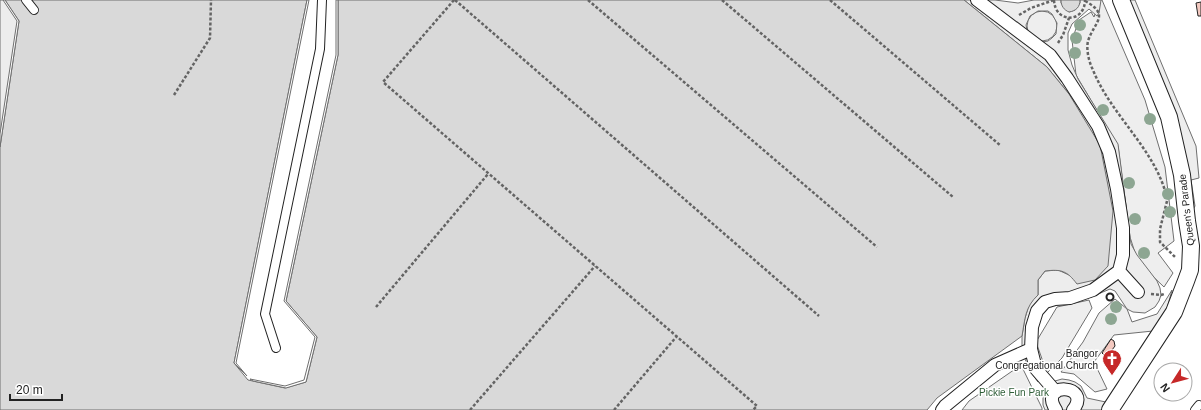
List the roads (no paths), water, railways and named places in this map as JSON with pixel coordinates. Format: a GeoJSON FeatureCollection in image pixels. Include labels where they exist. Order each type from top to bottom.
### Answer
{"type":"FeatureCollection","features":[{"type":"Feature","properties":{"kind":"street"},"geometry":{"type":"LineString","coordinates":[[977,0],[1050,55],[1067,78],[1098,126],[1109,152],[1123,228],[1123,255],[1119,271],[1094,290],[1070,298],[1055,298],[1045,302],[1037,311],[1032,327],[1031,348],[1036,369],[1049,385],[1052,403],[1056,410]]}},
{"type":"Feature","properties":{"kind":"street","name":"Queen's Parade"},"geometry":{"type":"LineString","coordinates":[[1110,410],[1174,312],[1190,270],[1196,244],[1169,117],[1121,0]]}},
{"type":"Feature","properties":{"kind":"street"},"geometry":{"type":"LineString","coordinates":[[1119,271],[1138,292]]}},
{"type":"Feature","properties":{"kind":"street"},"geometry":{"type":"LineString","coordinates":[[942,410],[995,365],[1031,348]]}},
{"type":"Feature","properties":{"kind":"street"},"geometry":{"type":"LineString","coordinates":[[1049,385],[1074,392],[1077,399],[1076,409]]}},
{"type":"Feature","properties":{"kind":"lane"},"geometry":{"type":"LineString","coordinates":[[26,0],[34,10]]}},
{"type":"Feature","properties":{"kind":"lane"},"geometry":{"type":"LineString","coordinates":[[276,348],[264,314],[320,50],[322,0]]}},
{"type":"Feature","properties":{"kind":"place","name":"Bangor Congregational Church"},"geometry":{"type":"Point","coordinates":[1112,376]}},
{"type":"Feature","properties":{"kind":"park label","name":"Pickie Fun Park"},"geometry":{"type":"Point","coordinates":[1014,392]}}]}
